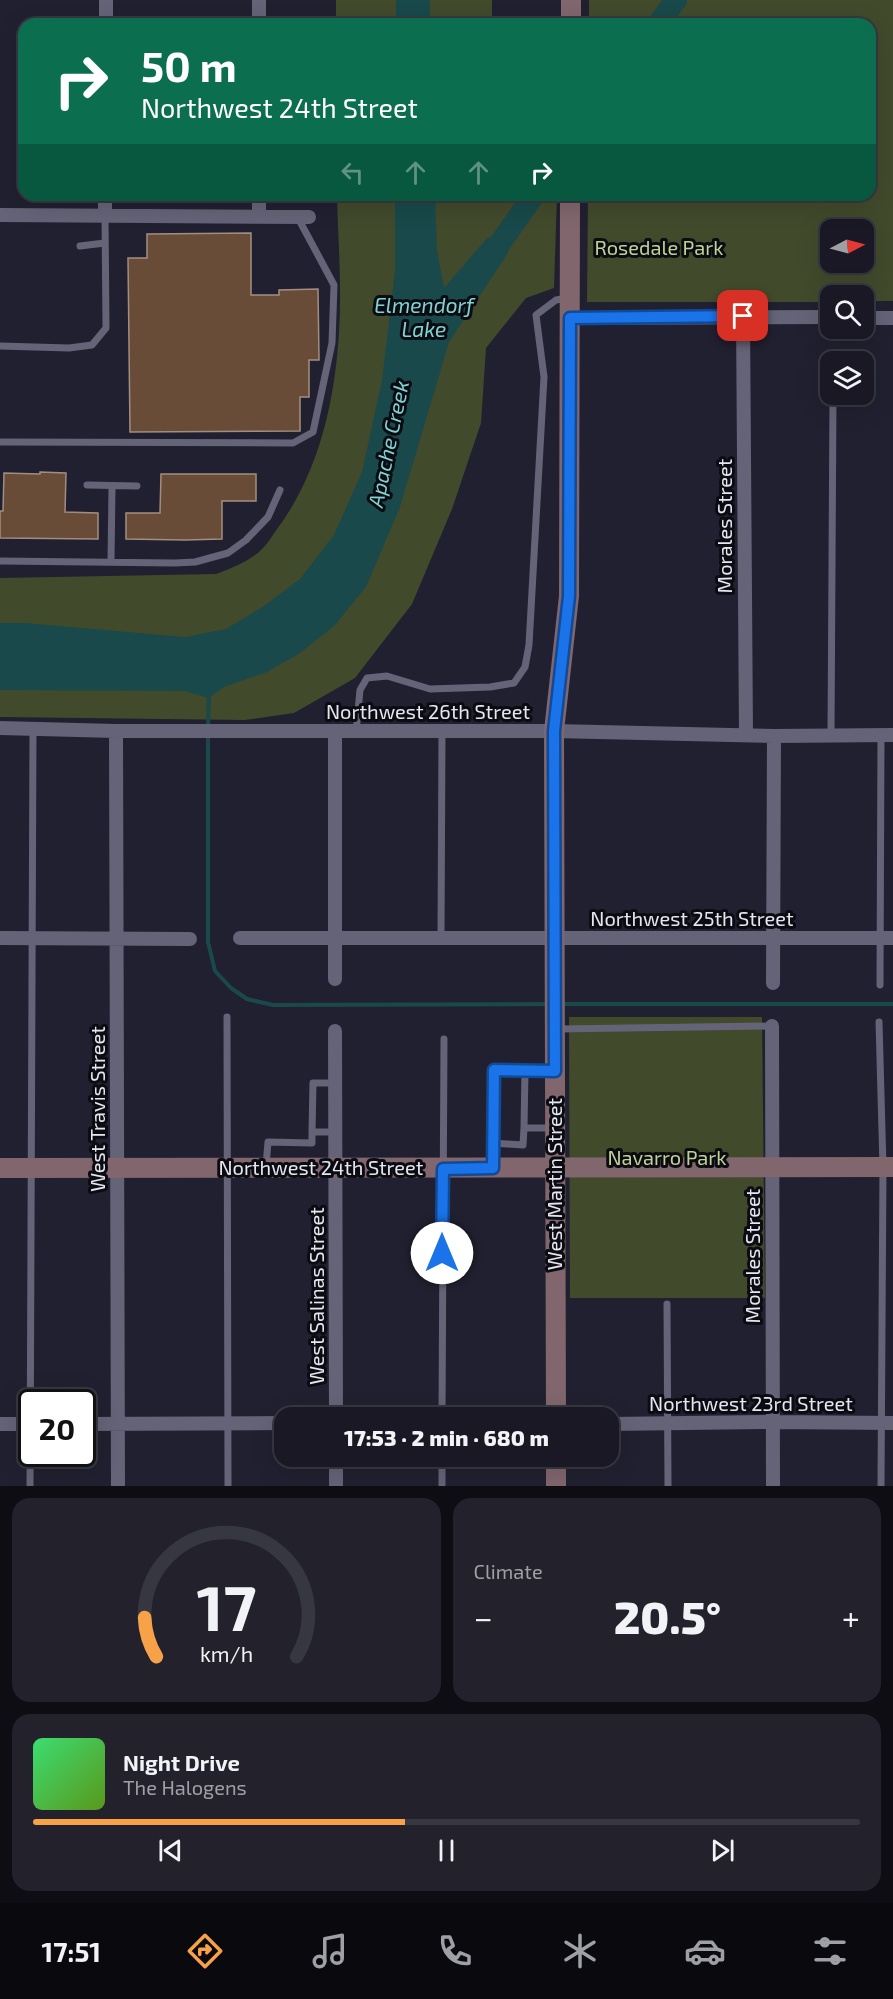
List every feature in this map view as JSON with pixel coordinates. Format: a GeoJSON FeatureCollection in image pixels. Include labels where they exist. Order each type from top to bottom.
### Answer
{"type":"FeatureCollection","features":[{"type":"Feature","properties":{"kind":"main road"},"geometry":{"type":"LineString","coordinates":[[571,0],[571,18]]}},
{"type":"Feature","properties":{"kind":"main road","name":"West Martin Street"},"geometry":{"type":"LineString","coordinates":[[556,1407],[554,731],[569,596],[570,201]]}},
{"type":"Feature","properties":{"kind":"main road","name":"Northwest 24th Street"},"geometry":{"type":"LineString","coordinates":[[0,1168],[888,1167]]}},
{"type":"Feature","properties":{"kind":"main road"},"geometry":{"type":"LineString","coordinates":[[556,1467],[556,1486]]}},
{"type":"Feature","properties":{"kind":"street"},"geometry":{"type":"LineString","coordinates":[[106,0],[106,18]]}},
{"type":"Feature","properties":{"kind":"street"},"geometry":{"type":"LineString","coordinates":[[259,0],[259,18]]}},
{"type":"Feature","properties":{"kind":"street"},"geometry":{"type":"LineString","coordinates":[[105,201],[105,215]]}},
{"type":"Feature","properties":{"kind":"street"},"geometry":{"type":"LineString","coordinates":[[259,201],[259,216]]}},
{"type":"Feature","properties":{"kind":"street"},"geometry":{"type":"LineString","coordinates":[[0,214],[303,217]]}},
{"type":"Feature","properties":{"kind":"street","name":"Morales Street"},"geometry":{"type":"LineString","coordinates":[[743,316],[746,735]]}},
{"type":"Feature","properties":{"kind":"street"},"geometry":{"type":"LineString","coordinates":[[570,318],[820,317]]}},
{"type":"Feature","properties":{"kind":"street"},"geometry":{"type":"LineString","coordinates":[[874,318],[893,318]]}},
{"type":"Feature","properties":{"kind":"street","name":"Northwest 26th Street"},"geometry":{"type":"LineString","coordinates":[[0,729],[887,735]]}},
{"type":"Feature","properties":{"kind":"street","name":"West Travis Street"},"geometry":{"type":"LineString","coordinates":[[116,731],[118,1486]]}},
{"type":"Feature","properties":{"kind":"street"},"geometry":{"type":"LineString","coordinates":[[335,732],[335,979]]}},
{"type":"Feature","properties":{"kind":"street"},"geometry":{"type":"LineString","coordinates":[[773,983],[774,736]]}},
{"type":"Feature","properties":{"kind":"street"},"geometry":{"type":"LineString","coordinates":[[0,938],[190,939]]}},
{"type":"Feature","properties":{"kind":"street","name":"Northwest 25th Street"},"geometry":{"type":"LineString","coordinates":[[240,938],[887,938]]}},
{"type":"Feature","properties":{"kind":"street","name":"Morales Street"},"geometry":{"type":"LineString","coordinates":[[772,1026],[773,1486]]}},
{"type":"Feature","properties":{"kind":"street","name":"West Salinas Street"},"geometry":{"type":"LineString","coordinates":[[335,1031],[336,1407]]}},
{"type":"Feature","properties":{"kind":"street","name":"Northwest 23rd Street"},"geometry":{"type":"LineString","coordinates":[[619,1424],[887,1423]]}},
{"type":"Feature","properties":{"kind":"street"},"geometry":{"type":"LineString","coordinates":[[0,1424],[18,1424]]}},
{"type":"Feature","properties":{"kind":"street"},"geometry":{"type":"LineString","coordinates":[[96,1424],[274,1424]]}},
{"type":"Feature","properties":{"kind":"street"},"geometry":{"type":"LineString","coordinates":[[336,1467],[336,1486]]}},
{"type":"Feature","properties":{"kind":"lane"},"geometry":{"type":"LineString","coordinates":[[0,346],[69,348],[92,345],[106,328],[105,215]]}},
{"type":"Feature","properties":{"kind":"lane"},"geometry":{"type":"LineString","coordinates":[[0,442],[294,443],[313,432],[332,343],[334,285],[303,217]]}},
{"type":"Feature","properties":{"kind":"lane"},"geometry":{"type":"LineString","coordinates":[[80,246],[105,243]]}},
{"type":"Feature","properties":{"kind":"lane"},"geometry":{"type":"LineString","coordinates":[[356,732],[360,690],[367,678],[387,676],[430,689],[490,687],[514,683],[525,667],[529,645],[544,378],[536,315],[556,300],[570,298]]}},
{"type":"Feature","properties":{"kind":"lane"},"geometry":{"type":"LineString","coordinates":[[831,736],[833,405]]}},
{"type":"Feature","properties":{"kind":"lane"},"geometry":{"type":"LineString","coordinates":[[87,486],[137,486]]}},
{"type":"Feature","properties":{"kind":"lane"},"geometry":{"type":"LineString","coordinates":[[111,562],[112,486]]}},
{"type":"Feature","properties":{"kind":"lane"},"geometry":{"type":"LineString","coordinates":[[0,561],[195,562],[228,553],[246,540],[268,517],[280,490]]}},
{"type":"Feature","properties":{"kind":"lane"},"geometry":{"type":"LineString","coordinates":[[31,1389],[33,728]]}},
{"type":"Feature","properties":{"kind":"lane"},"geometry":{"type":"LineString","coordinates":[[441,939],[442,732]]}},
{"type":"Feature","properties":{"kind":"lane"},"geometry":{"type":"LineString","coordinates":[[880,985],[887,938],[887,735]]}},
{"type":"Feature","properties":{"kind":"lane"},"geometry":{"type":"LineString","coordinates":[[227,1017],[228,1486]]}},
{"type":"Feature","properties":{"kind":"lane"},"geometry":{"type":"LineString","coordinates":[[879,1022],[888,1167],[887,1423],[881,1486]]}},
{"type":"Feature","properties":{"kind":"lane"},"geometry":{"type":"LineString","coordinates":[[555,1027],[772,1026]]}},
{"type":"Feature","properties":{"kind":"lane"},"geometry":{"type":"LineString","coordinates":[[442,1407],[444,1039]]}},
{"type":"Feature","properties":{"kind":"lane"},"geometry":{"type":"LineString","coordinates":[[493,1168],[494,1070],[555,1071]]}},
{"type":"Feature","properties":{"kind":"lane"},"geometry":{"type":"LineString","coordinates":[[493,1143],[523,1145],[525,1070]]}},
{"type":"Feature","properties":{"kind":"lane"},"geometry":{"type":"LineString","coordinates":[[266,1168],[268,1142],[312,1143],[313,1083],[335,1083]]}},
{"type":"Feature","properties":{"kind":"lane"},"geometry":{"type":"LineString","coordinates":[[524,1128],[555,1128]]}},
{"type":"Feature","properties":{"kind":"lane"},"geometry":{"type":"LineString","coordinates":[[312,1132],[336,1132]]}},
{"type":"Feature","properties":{"kind":"lane"},"geometry":{"type":"LineString","coordinates":[[667,1304],[668,1486]]}},
{"type":"Feature","properties":{"kind":"lane"},"geometry":{"type":"LineString","coordinates":[[30,1467],[30,1486]]}},
{"type":"Feature","properties":{"kind":"lane"},"geometry":{"type":"LineString","coordinates":[[442,1467],[442,1486]]}},
{"type":"Feature","properties":{"kind":"green space"},"geometry":{"type":"Polygon","coordinates":[[[336,0],[492,0],[492,18],[336,18],[336,0]]]}},
{"type":"Feature","properties":{"kind":"green space","name":"Rosedale Park"},"geometry":{"type":"Polygon","coordinates":[[[589,0],[893,0],[893,301],[874,301],[874,285],[820,285],[820,302],[587,302],[588,201],[876,201],[876,18],[589,18],[589,0]]]}},
{"type":"Feature","properties":{"kind":"green space"},"geometry":{"type":"Polygon","coordinates":[[[337,201],[557,201],[554,288],[526,298],[486,348],[481,423],[452,509],[412,604],[355,678],[294,713],[245,720],[0,717],[0,578],[216,574],[245,562],[260,551],[269,540],[292,507],[304,484],[329,410],[337,358],[340,281],[337,201]]]}},
{"type":"Feature","properties":{"kind":"green space","name":"Navarro Park"},"geometry":{"type":"Polygon","coordinates":[[[569,1017],[762,1017],[765,1298],[570,1298],[569,1017]]]}},
{"type":"Feature","properties":{"kind":"water"},"geometry":{"type":"Polygon","coordinates":[[[396,0],[430,0],[430,18],[396,18],[396,0]]]}},
{"type":"Feature","properties":{"kind":"water","name":"Elmendorf Lake"},"geometry":{"type":"Polygon","coordinates":[[[395,201],[435,201],[437,250],[444,288],[488,237],[508,253],[449,342],[400,507],[366,587],[334,626],[300,653],[267,672],[224,687],[208,698],[185,691],[0,690],[0,623],[25,623],[185,637],[226,629],[264,606],[300,579],[334,535],[362,472],[382,380],[395,271],[395,201]]]}},
{"type":"Feature","properties":{"kind":"building"},"geometry":{"type":"Polygon","coordinates":[[[251,233],[251,295],[279,295],[279,290],[318,289],[319,360],[309,360],[309,397],[300,397],[300,431],[130,432],[128,258],[147,258],[147,234],[251,233]]]}},
{"type":"Feature","properties":{"kind":"building"},"geometry":{"type":"Polygon","coordinates":[[[40,472],[66,473],[65,512],[98,513],[98,539],[0,538],[4,473],[40,474],[40,472]]]}},
{"type":"Feature","properties":{"kind":"building"},"geometry":{"type":"Polygon","coordinates":[[[161,474],[256,474],[256,501],[222,501],[222,539],[126,539],[126,513],[160,513],[161,474]]]}},
{"type":"Feature","properties":{"kind":"waterway","name":"Apache Creek"},"geometry":{"type":"LineString","coordinates":[[662,18],[676,0]]}},
{"type":"Feature","properties":{"kind":"waterway","name":"Apache Creek"},"geometry":{"type":"LineString","coordinates":[[479,268],[498,246],[530,201]]}},
{"type":"Feature","properties":{"kind":"waterway"},"geometry":{"type":"LineString","coordinates":[[208,727],[209,693]]}},
{"type":"Feature","properties":{"kind":"waterway"},"geometry":{"type":"LineString","coordinates":[[208,735],[208,942],[215,971],[231,988],[247,999],[273,1005],[550,1004]]}},
{"type":"Feature","properties":{"kind":"waterway"},"geometry":{"type":"LineString","coordinates":[[561,1004],[893,1004]]}},
{"type":"Feature","properties":{"kind":"route"},"geometry":{"type":"LineString","coordinates":[[442,1253],[443,1169],[493,1168],[494,1070],[555,1071],[554,731],[569,596],[570,318],[743,316]]}}]}
